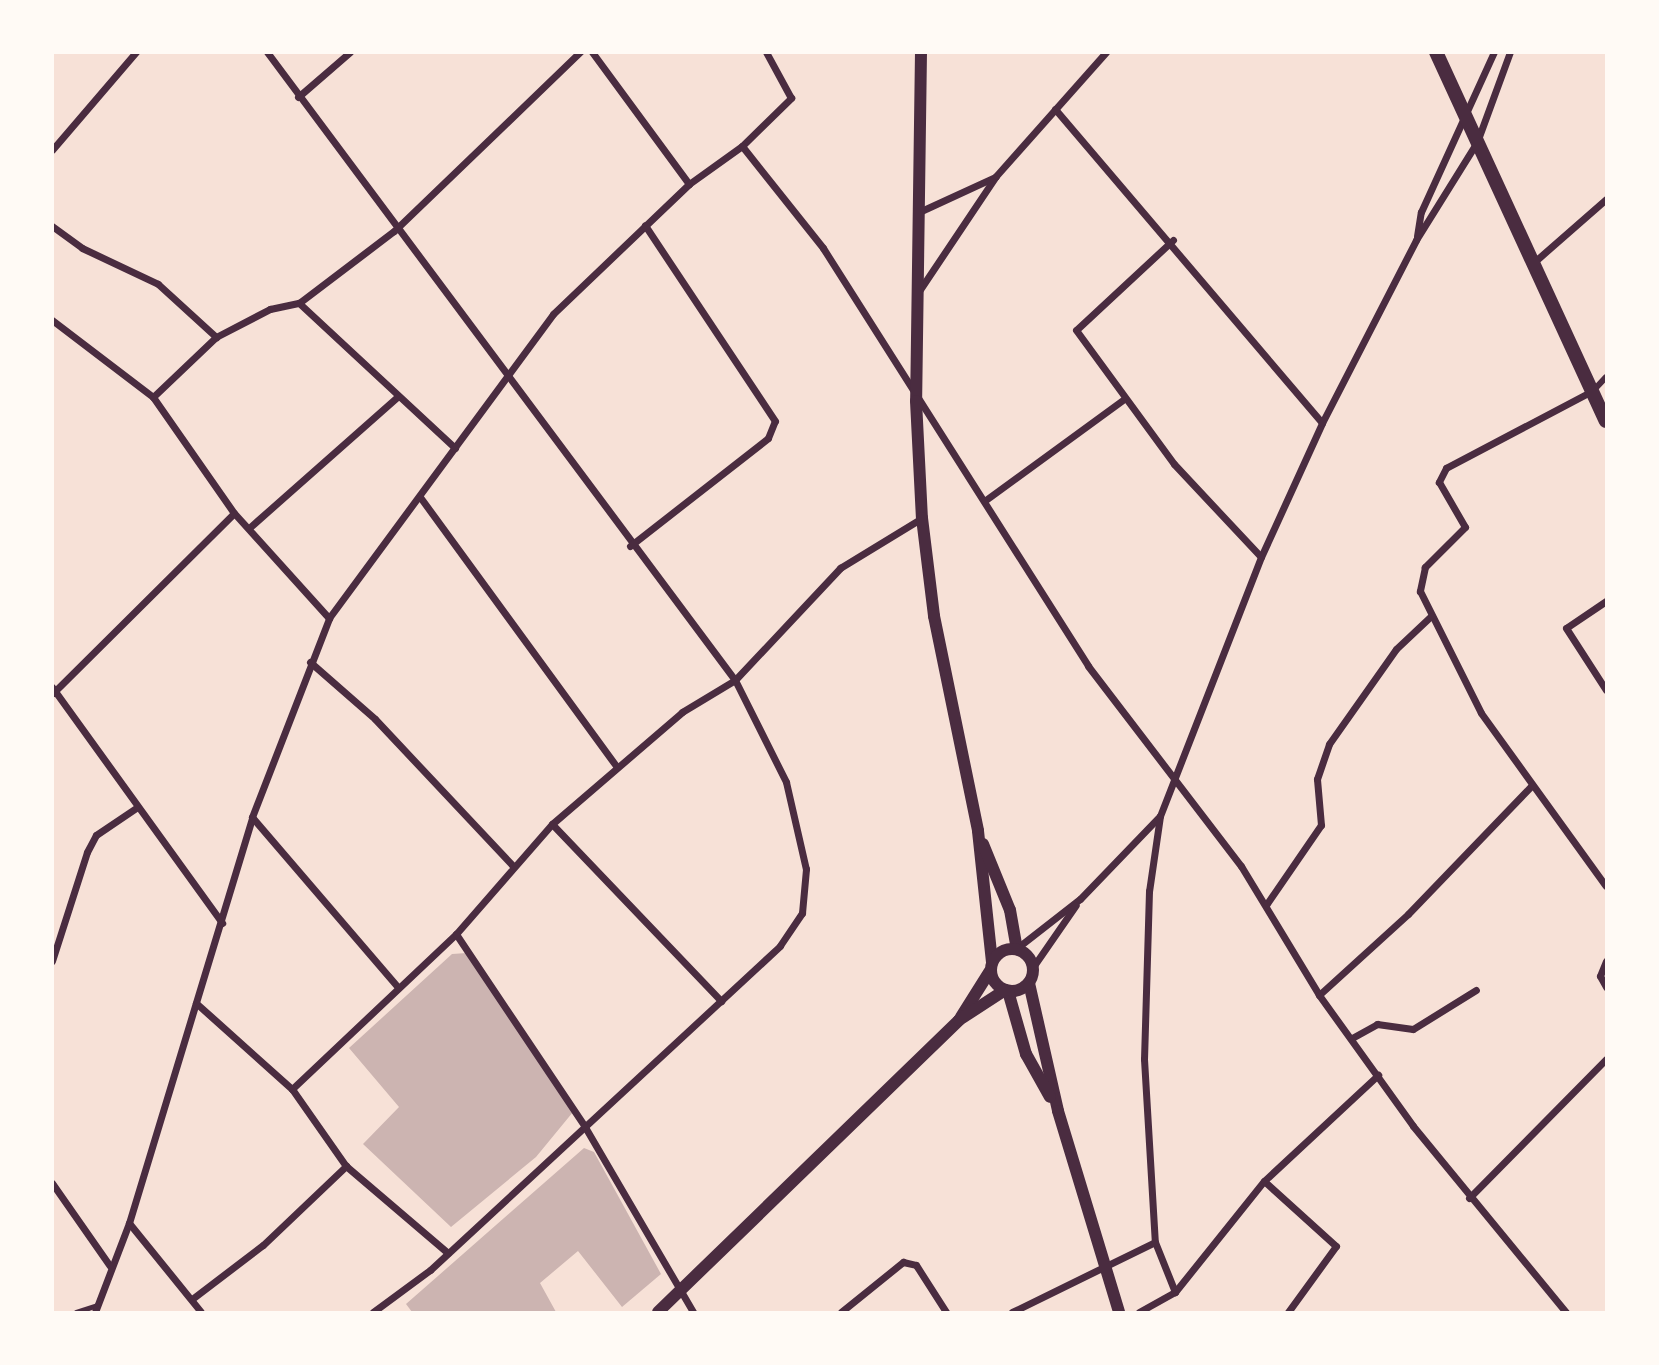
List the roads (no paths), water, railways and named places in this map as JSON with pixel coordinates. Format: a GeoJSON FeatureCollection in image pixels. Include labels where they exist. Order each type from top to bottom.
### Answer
{"type":"FeatureCollection","features":[{"type":"Feature","properties":{"kind":"main road"},"geometry":{"type":"LineString","coordinates":[[1436,52],[1606,421]]}},
{"type":"Feature","properties":{"kind":"street"},"geometry":{"type":"LineString","coordinates":[[52,150],[136,52]]}},
{"type":"Feature","properties":{"kind":"street"},"geometry":{"type":"LineString","coordinates":[[267,52],[394,231],[630,546],[735,680],[786,782],[806,895],[793,930],[721,1001],[448,1253],[373,1312]]}},
{"type":"Feature","properties":{"kind":"street"},"geometry":{"type":"LineString","coordinates":[[298,97],[350,52]]}},
{"type":"Feature","properties":{"kind":"street"},"geometry":{"type":"LineString","coordinates":[[152,397],[216,337],[270,309],[299,303],[394,231],[580,52]]}},
{"type":"Feature","properties":{"kind":"street"},"geometry":{"type":"LineString","coordinates":[[592,52],[689,184]]}},
{"type":"Feature","properties":{"kind":"street"},"geometry":{"type":"LineString","coordinates":[[96,1308],[110,1266],[129,1223],[252,817],[329,618],[553,314],[689,184],[742,146],[791,99],[766,52]]}},
{"type":"Feature","properties":{"kind":"street"},"geometry":{"type":"LineString","coordinates":[[921,52],[916,401],[922,518],[934,616],[978,831],[991,966],[1007,990],[1026,1054],[1058,1111]]}},
{"type":"Feature","properties":{"kind":"street"},"geometry":{"type":"LineString","coordinates":[[917,293],[996,176],[1106,52]]}},
{"type":"Feature","properties":{"kind":"street"},"geometry":{"type":"LineString","coordinates":[[1416,240],[1422,212],[1494,52]]}},
{"type":"Feature","properties":{"kind":"street"},"geometry":{"type":"LineString","coordinates":[[1175,1292],[1155,1242],[1144,1059],[1149,891],[1160,816],[1171,779],[1261,557],[1322,423],[1416,240],[1477,142],[1510,52]]}},
{"type":"Feature","properties":{"kind":"street"},"geometry":{"type":"LineString","coordinates":[[1055,109],[1173,240],[1322,423]]}},
{"type":"Feature","properties":{"kind":"street"},"geometry":{"type":"LineString","coordinates":[[742,146],[823,248],[916,401],[987,499],[1088,666],[1266,905],[1319,995],[1469,1198],[1566,1312]]}},
{"type":"Feature","properties":{"kind":"street"},"geometry":{"type":"LineString","coordinates":[[919,212],[996,176]]}},
{"type":"Feature","properties":{"kind":"street"},"geometry":{"type":"LineString","coordinates":[[1532,264],[1606,199]]}},
{"type":"Feature","properties":{"kind":"street"},"geometry":{"type":"LineString","coordinates":[[630,546],[768,438],[775,421],[645,225]]}},
{"type":"Feature","properties":{"kind":"street"},"geometry":{"type":"LineString","coordinates":[[52,226],[82,248],[158,284],[216,337]]}},
{"type":"Feature","properties":{"kind":"street"},"geometry":{"type":"LineString","coordinates":[[1173,240],[1077,325],[1123,400],[1200,495],[1261,557]]}},
{"type":"Feature","properties":{"kind":"street"},"geometry":{"type":"LineString","coordinates":[[299,303],[397,397],[455,448]]}},
{"type":"Feature","properties":{"kind":"street"},"geometry":{"type":"LineString","coordinates":[[52,320],[152,397],[234,513],[329,618]]}},
{"type":"Feature","properties":{"kind":"street"},"geometry":{"type":"LineString","coordinates":[[1606,377],[1592,391],[1440,475],[1465,527],[1420,578],[1430,617],[1481,713],[1606,886]]}},
{"type":"Feature","properties":{"kind":"street"},"geometry":{"type":"LineString","coordinates":[[249,528],[397,397]]}},
{"type":"Feature","properties":{"kind":"street"},"geometry":{"type":"LineString","coordinates":[[987,499],[1123,400]]}},
{"type":"Feature","properties":{"kind":"street"},"geometry":{"type":"LineString","coordinates":[[420,497],[616,766]]}},
{"type":"Feature","properties":{"kind":"street"},"geometry":{"type":"LineString","coordinates":[[222,923],[53,690],[234,513]]}},
{"type":"Feature","properties":{"kind":"street"},"geometry":{"type":"LineString","coordinates":[[292,1089],[397,986],[456,934],[552,824],[616,766],[735,680],[840,568],[922,518]]}},
{"type":"Feature","properties":{"kind":"street"},"geometry":{"type":"LineString","coordinates":[[1606,601],[1566,628],[1606,690]]}},
{"type":"Feature","properties":{"kind":"street"},"geometry":{"type":"LineString","coordinates":[[1266,905],[1321,825],[1317,779],[1329,744],[1396,649],[1430,617]]}},
{"type":"Feature","properties":{"kind":"street"},"geometry":{"type":"LineString","coordinates":[[310,662],[375,719],[513,866]]}},
{"type":"Feature","properties":{"kind":"street"},"geometry":{"type":"LineString","coordinates":[[1319,995],[1408,914],[1532,785]]}},
{"type":"Feature","properties":{"kind":"street"},"geometry":{"type":"LineString","coordinates":[[52,961],[87,852],[96,835],[136,808]]}},
{"type":"Feature","properties":{"kind":"street"},"geometry":{"type":"LineString","coordinates":[[959,1020],[1002,950],[1017,948],[1080,899],[1160,816]]}},
{"type":"Feature","properties":{"kind":"street"},"geometry":{"type":"LineString","coordinates":[[252,817],[397,986]]}},
{"type":"Feature","properties":{"kind":"street"},"geometry":{"type":"LineString","coordinates":[[552,824],[721,1001]]}},
{"type":"Feature","properties":{"kind":"street"},"geometry":{"type":"LineString","coordinates":[[978,831],[1010,910],[1017,948],[1033,967]]}},
{"type":"Feature","properties":{"kind":"street"},"geometry":{"type":"LineString","coordinates":[[1080,899],[1033,967],[1029,983],[1058,1111],[1119,1312]]}},
{"type":"Feature","properties":{"kind":"street"},"geometry":{"type":"LineString","coordinates":[[456,934],[585,1127],[693,1312]]}},
{"type":"Feature","properties":{"kind":"street"},"geometry":{"type":"LineString","coordinates":[[1606,961],[1600,969],[1606,987]]}},
{"type":"Feature","properties":{"kind":"street"},"geometry":{"type":"LineString","coordinates":[[658,1312],[681,1293],[959,1020],[1007,990],[1029,983]]}},
{"type":"Feature","properties":{"kind":"street"},"geometry":{"type":"LineString","coordinates":[[1352,1038],[1377,1024],[1413,1029],[1476,990]]}},
{"type":"Feature","properties":{"kind":"street"},"geometry":{"type":"LineString","coordinates":[[196,1003],[292,1089],[346,1166],[448,1253]]}},
{"type":"Feature","properties":{"kind":"street"},"geometry":{"type":"LineString","coordinates":[[1469,1198],[1606,1059]]}},
{"type":"Feature","properties":{"kind":"street"},"geometry":{"type":"LineString","coordinates":[[1139,1312],[1175,1292],[1264,1181],[1378,1075]]}},
{"type":"Feature","properties":{"kind":"street"},"geometry":{"type":"LineString","coordinates":[[192,1299],[263,1245],[346,1166]]}},
{"type":"Feature","properties":{"kind":"street"},"geometry":{"type":"LineString","coordinates":[[1264,1181],[1336,1246],[1288,1312]]}},
{"type":"Feature","properties":{"kind":"street"},"geometry":{"type":"LineString","coordinates":[[52,1183],[110,1266]]}},
{"type":"Feature","properties":{"kind":"street"},"geometry":{"type":"LineString","coordinates":[[129,1223],[201,1312]]}},
{"type":"Feature","properties":{"kind":"street"},"geometry":{"type":"LineString","coordinates":[[1012,1312],[1155,1242]]}},
{"type":"Feature","properties":{"kind":"street"},"geometry":{"type":"LineString","coordinates":[[841,1312],[903,1262],[916,1265],[947,1312]]}},
{"type":"Feature","properties":{"kind":"lane"},"geometry":{"type":"LineString","coordinates":[[76,1312],[96,1308]]}}]}
